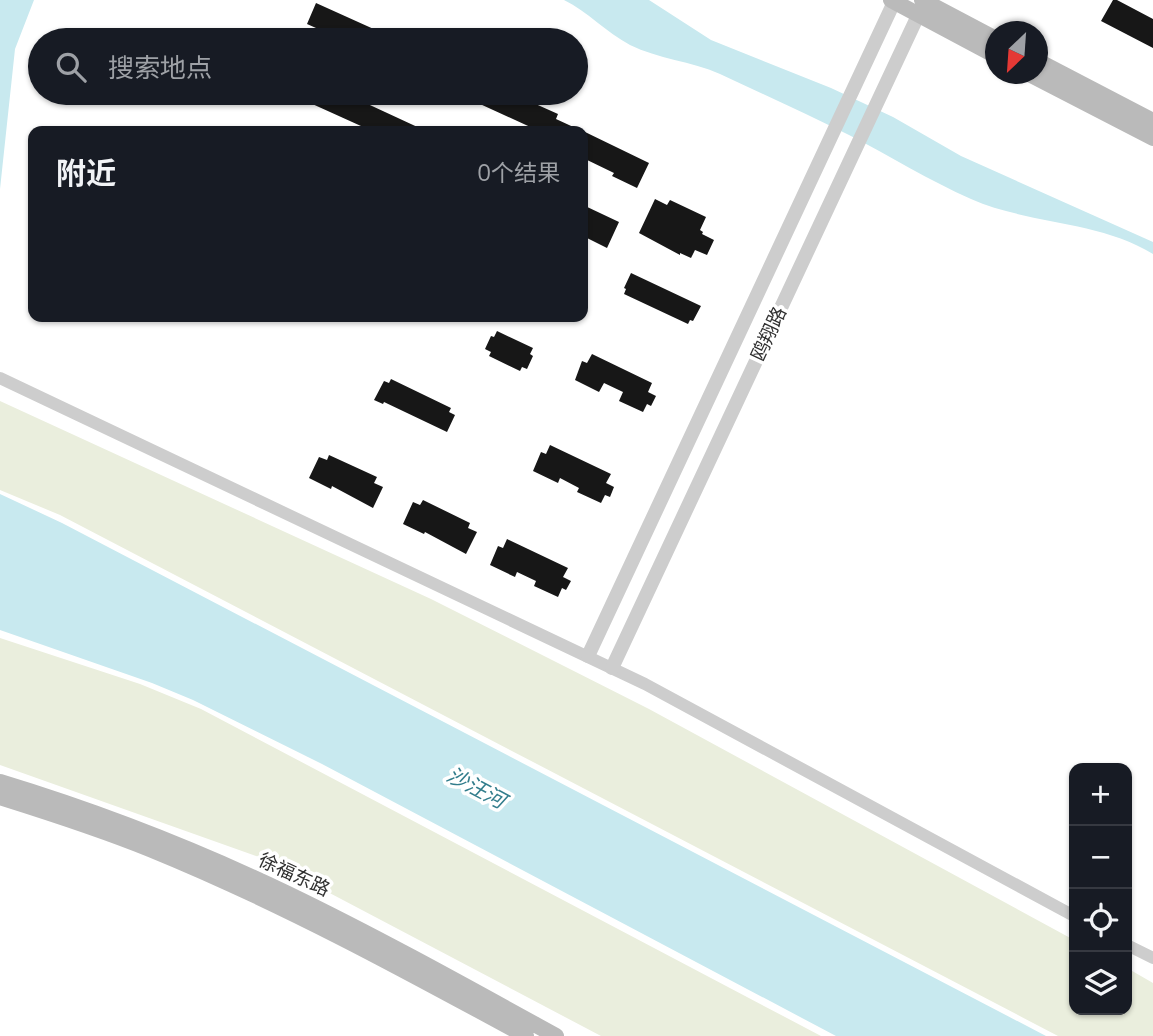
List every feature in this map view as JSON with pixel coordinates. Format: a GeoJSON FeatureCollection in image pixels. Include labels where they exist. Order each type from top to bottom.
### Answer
{"type":"FeatureCollection","features":[{"type":"Feature","properties":{"kind":"main road"},"geometry":{"type":"LineString","coordinates":[[893,1],[923,4],[985,34]]}},
{"type":"Feature","properties":{"kind":"main road"},"geometry":{"type":"LineString","coordinates":[[923,4],[985,48]]}},
{"type":"Feature","properties":{"kind":"main road"},"geometry":{"type":"LineString","coordinates":[[1048,66],[1153,121]]}},
{"type":"Feature","properties":{"kind":"main road"},"geometry":{"type":"LineString","coordinates":[[1048,84],[1153,138]]}},
{"type":"Feature","properties":{"kind":"main road","name":"徐福东路"},"geometry":{"type":"LineString","coordinates":[[0,782],[116,820],[230,867],[347,924],[556,1036]]}},
{"type":"Feature","properties":{"kind":"main road","name":"徐福东路"},"geometry":{"type":"LineString","coordinates":[[0,797],[111,834],[235,886],[331,932],[526,1036]]}},
{"type":"Feature","properties":{"kind":"street","name":"鸥翔路"},"geometry":{"type":"LineString","coordinates":[[588,656],[893,1]]}},
{"type":"Feature","properties":{"kind":"street","name":"鸥翔路"},"geometry":{"type":"LineString","coordinates":[[612,668],[923,4]]}},
{"type":"Feature","properties":{"kind":"street"},"geometry":{"type":"LineString","coordinates":[[0,378],[612,668],[1069,913]]}},
{"type":"Feature","properties":{"kind":"street"},"geometry":{"type":"LineString","coordinates":[[1132,947],[1153,958]]}},
{"type":"Feature","properties":{"kind":"green space"},"geometry":{"type":"Polygon","coordinates":[[[0,401],[431,599],[649,709],[1069,937],[1069,1015],[1132,1015],[1132,971],[1153,983],[1153,1036],[1058,1036],[60,515],[0,490],[0,401]]]}},
{"type":"Feature","properties":{"kind":"green space"},"geometry":{"type":"Polygon","coordinates":[[[0,638],[140,684],[201,709],[821,1036],[601,1036],[267,860],[0,765],[0,638]]]}},
{"type":"Feature","properties":{"kind":"water"},"geometry":{"type":"Polygon","coordinates":[[[0,0],[34,0],[15,49],[0,189],[0,0]]]}},
{"type":"Feature","properties":{"kind":"water"},"geometry":{"type":"Polygon","coordinates":[[[564,0],[649,0],[711,40],[831,88],[893,117],[961,156],[1153,242],[1153,254],[1110,235],[1017,214],[971,199],[849,135],[720,74],[630,45],[564,0]]]}},
{"type":"Feature","properties":{"kind":"water","name":"沙汪河"},"geometry":{"type":"Polygon","coordinates":[[[0,494],[62,523],[1046,1036],[836,1036],[322,764],[193,700],[0,630],[0,494]]]}},
{"type":"Feature","properties":{"kind":"building"},"geometry":{"type":"Polygon","coordinates":[[[1113,0],[1153,19],[1153,48],[1101,21],[1113,0]]]}},
{"type":"Feature","properties":{"kind":"building"},"geometry":{"type":"Polygon","coordinates":[[[316,3],[371,28],[316,28],[307,24],[316,3]]]}},
{"type":"Feature","properties":{"kind":"building"},"geometry":{"type":"Polygon","coordinates":[[[315,105],[370,105],[415,126],[361,126],[315,105]]]}},
{"type":"Feature","properties":{"kind":"building"},"geometry":{"type":"Polygon","coordinates":[[[482,105],[538,105],[558,114],[556,119],[571,126],[528,126],[482,105]]]}},
{"type":"Feature","properties":{"kind":"building"},"geometry":{"type":"Polygon","coordinates":[[[588,133],[649,163],[637,188],[612,176],[614,173],[588,160],[588,133]]]}},
{"type":"Feature","properties":{"kind":"building"},"geometry":{"type":"Polygon","coordinates":[[[655,199],[667,205],[670,200],[706,217],[700,230],[714,240],[707,255],[695,250],[691,258],[680,255],[639,233],[655,199]]]}},
{"type":"Feature","properties":{"kind":"building"},"geometry":{"type":"Polygon","coordinates":[[[588,207],[619,222],[607,248],[588,238],[588,207]]]}},
{"type":"Feature","properties":{"kind":"building"},"geometry":{"type":"Polygon","coordinates":[[[631,273],[701,306],[693,321],[690,320],[688,324],[624,294],[631,273]]]}},
{"type":"Feature","properties":{"kind":"building"},"geometry":{"type":"Polygon","coordinates":[[[497,331],[533,348],[530,354],[533,356],[527,369],[522,367],[520,371],[489,356],[491,352],[485,349],[491,336],[494,337],[497,331]]]}},
{"type":"Feature","properties":{"kind":"building"},"geometry":{"type":"Polygon","coordinates":[[[592,354],[652,383],[648,392],[656,396],[651,406],[647,404],[643,412],[619,401],[623,392],[604,383],[599,392],[575,380],[582,361],[587,363],[592,354]]]}},
{"type":"Feature","properties":{"kind":"building"},"geometry":{"type":"Polygon","coordinates":[[[391,379],[451,408],[449,412],[455,415],[447,432],[384,402],[383,404],[374,400],[384,381],[389,383],[391,379]]]}},
{"type":"Feature","properties":{"kind":"building"},"geometry":{"type":"Polygon","coordinates":[[[550,445],[611,474],[606,483],[614,487],[610,497],[605,495],[601,503],[577,492],[579,488],[560,478],[558,483],[533,471],[541,452],[546,454],[550,445]]]}},
{"type":"Feature","properties":{"kind":"building"},"geometry":{"type":"Polygon","coordinates":[[[329,455],[377,477],[374,483],[383,487],[373,508],[332,486],[331,489],[309,478],[319,457],[327,460],[329,455]]]}},
{"type":"Feature","properties":{"kind":"building"},"geometry":{"type":"Polygon","coordinates":[[[423,500],[470,523],[468,528],[477,532],[466,554],[425,532],[424,534],[403,524],[413,502],[420,505],[423,500]]]}},
{"type":"Feature","properties":{"kind":"building"},"geometry":{"type":"Polygon","coordinates":[[[507,539],[568,568],[563,577],[571,581],[566,590],[562,588],[558,597],[534,586],[536,581],[517,572],[515,577],[490,565],[498,546],[503,548],[507,539]]]}}]}
